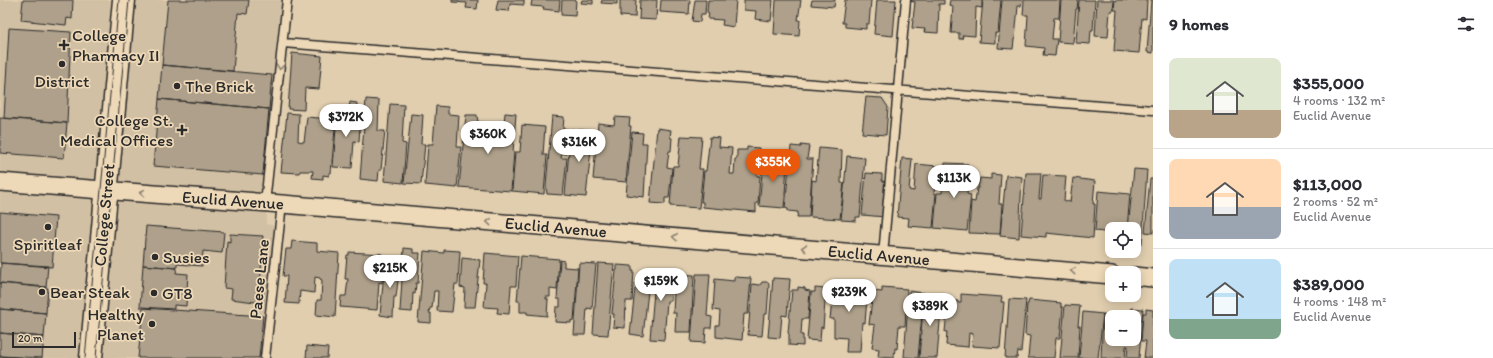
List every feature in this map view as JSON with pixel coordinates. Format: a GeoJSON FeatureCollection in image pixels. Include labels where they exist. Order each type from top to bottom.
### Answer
{"type":"FeatureCollection","features":[{"type":"Feature","properties":{"kind":"main road","name":"College Street"},"geometry":{"type":"LineString","coordinates":[[91,358],[124,0]]}},
{"type":"Feature","properties":{"kind":"street","name":"Euclid Avenue"},"geometry":{"type":"LineString","coordinates":[[0,182],[282,204],[1105,274]]}},
{"type":"Feature","properties":{"kind":"street"},"geometry":{"type":"LineString","coordinates":[[1141,277],[1153,278]]}},
{"type":"Feature","properties":{"kind":"lane"},"geometry":{"type":"LineString","coordinates":[[265,203],[287,0]]}},
{"type":"Feature","properties":{"kind":"lane"},"geometry":{"type":"LineString","coordinates":[[883,255],[896,90],[906,0]]}},
{"type":"Feature","properties":{"kind":"lane"},"geometry":{"type":"LineString","coordinates":[[283,43],[1153,110]]}},
{"type":"Feature","properties":{"kind":"lane","name":"Paese Lane"},"geometry":{"type":"LineString","coordinates":[[265,358],[282,204]]}},
{"type":"Feature","properties":{"kind":"shaded area"},"geometry":{"type":"Polygon","coordinates":[[[0,0],[286,0],[266,224],[275,226],[263,358],[0,358],[0,0]]]}},
{"type":"Feature","properties":{"kind":"building"},"geometry":{"type":"Polygon","coordinates":[[[23,0],[73,0],[72,19],[67,18],[66,25],[21,20],[23,0]]]}},
{"type":"Feature","properties":{"kind":"building"},"geometry":{"type":"Polygon","coordinates":[[[168,0],[249,0],[247,14],[238,13],[233,71],[162,65],[168,0]]]}},
{"type":"Feature","properties":{"kind":"building"},"geometry":{"type":"Polygon","coordinates":[[[452,0],[478,0],[477,9],[466,8],[467,3],[452,2],[452,0]]]}},
{"type":"Feature","properties":{"kind":"building"},"geometry":{"type":"Polygon","coordinates":[[[498,0],[524,0],[524,5],[510,4],[509,11],[496,10],[498,0]]]}},
{"type":"Feature","properties":{"kind":"building"},"geometry":{"type":"Polygon","coordinates":[[[532,0],[560,0],[559,11],[543,9],[544,7],[531,6],[532,0]]]}},
{"type":"Feature","properties":{"kind":"building"},"geometry":{"type":"Polygon","coordinates":[[[562,0],[576,0],[575,16],[561,15],[562,0]]]}},
{"type":"Feature","properties":{"kind":"building"},"geometry":{"type":"Polygon","coordinates":[[[582,0],[593,0],[593,4],[581,3],[582,0]]]}},
{"type":"Feature","properties":{"kind":"building"},"geometry":{"type":"Polygon","coordinates":[[[602,0],[617,0],[617,4],[601,3],[602,0]]]}},
{"type":"Feature","properties":{"kind":"building"},"geometry":{"type":"Polygon","coordinates":[[[620,0],[636,0],[635,17],[620,16],[620,0]]]}},
{"type":"Feature","properties":{"kind":"building"},"geometry":{"type":"Polygon","coordinates":[[[640,0],[657,0],[656,20],[639,19],[640,0]]]}},
{"type":"Feature","properties":{"kind":"building"},"geometry":{"type":"Polygon","coordinates":[[[661,0],[690,0],[689,14],[660,12],[661,0]]]}},
{"type":"Feature","properties":{"kind":"building"},"geometry":{"type":"Polygon","coordinates":[[[695,0],[706,0],[705,14],[701,14],[700,22],[692,21],[695,0]]]}},
{"type":"Feature","properties":{"kind":"building"},"geometry":{"type":"Polygon","coordinates":[[[708,0],[736,0],[734,27],[722,25],[723,20],[708,19],[708,0]]]}},
{"type":"Feature","properties":{"kind":"building"},"geometry":{"type":"Polygon","coordinates":[[[744,0],[773,0],[771,21],[755,19],[756,11],[744,10],[744,0]]]}},
{"type":"Feature","properties":{"kind":"building"},"geometry":{"type":"Polygon","coordinates":[[[776,0],[801,0],[798,20],[800,20],[799,36],[774,34],[776,0]]]}},
{"type":"Feature","properties":{"kind":"building"},"geometry":{"type":"Polygon","coordinates":[[[812,0],[835,0],[834,7],[811,5],[812,0]]]}},
{"type":"Feature","properties":{"kind":"building"},"geometry":{"type":"Polygon","coordinates":[[[845,0],[871,0],[869,24],[866,24],[866,29],[845,27],[845,23],[842,23],[845,0]]]}},
{"type":"Feature","properties":{"kind":"building"},"geometry":{"type":"Polygon","coordinates":[[[877,0],[896,0],[893,36],[874,34],[877,0]]]}},
{"type":"Feature","properties":{"kind":"building"},"geometry":{"type":"Polygon","coordinates":[[[909,0],[944,0],[944,4],[939,4],[938,33],[924,32],[925,29],[912,28],[915,2],[909,0]]]}},
{"type":"Feature","properties":{"kind":"building"},"geometry":{"type":"Polygon","coordinates":[[[950,0],[982,0],[982,8],[976,7],[975,36],[963,35],[962,39],[959,39],[959,33],[951,33],[953,6],[949,5],[950,0]]]}},
{"type":"Feature","properties":{"kind":"building"},"geometry":{"type":"Polygon","coordinates":[[[983,0],[1001,0],[998,33],[995,33],[995,43],[979,42],[983,0]]]}},
{"type":"Feature","properties":{"kind":"building"},"geometry":{"type":"Polygon","coordinates":[[[1002,0],[1022,0],[1021,6],[1018,6],[1013,49],[998,48],[1002,0]]]}},
{"type":"Feature","properties":{"kind":"building"},"geometry":{"type":"Polygon","coordinates":[[[1024,0],[1060,0],[1059,18],[1054,18],[1052,39],[1057,39],[1055,56],[1043,55],[1044,48],[1026,46],[1028,15],[1023,15],[1024,0]]]}},
{"type":"Feature","properties":{"kind":"building"},"geometry":{"type":"Polygon","coordinates":[[[1061,0],[1078,0],[1073,43],[1058,42],[1061,0]]]}},
{"type":"Feature","properties":{"kind":"building"},"geometry":{"type":"Polygon","coordinates":[[[1079,0],[1095,0],[1093,30],[1091,30],[1090,44],[1076,43],[1079,0]]]}},
{"type":"Feature","properties":{"kind":"building"},"geometry":{"type":"Polygon","coordinates":[[[1097,0],[1114,0],[1113,11],[1110,11],[1108,37],[1095,36],[1097,0]]]}},
{"type":"Feature","properties":{"kind":"building"},"geometry":{"type":"Polygon","coordinates":[[[1115,0],[1147,0],[1146,19],[1142,18],[1139,53],[1114,51],[1117,10],[1114,10],[1115,0]]]}},
{"type":"Feature","properties":{"kind":"building"},"geometry":{"type":"Polygon","coordinates":[[[1151,0],[1153,0],[1153,53],[1147,52],[1151,0]]]}},
{"type":"Feature","properties":{"kind":"building"},"geometry":{"type":"Polygon","coordinates":[[[9,28],[71,32],[67,123],[4,118],[9,28]]]}},
{"type":"Feature","properties":{"kind":"building"},"geometry":{"type":"Polygon","coordinates":[[[292,53],[322,56],[319,89],[305,88],[304,110],[288,109],[292,53]]]}},
{"type":"Feature","properties":{"kind":"building"},"geometry":{"type":"Polygon","coordinates":[[[162,65],[272,75],[269,109],[159,99],[162,65]]]}},
{"type":"Feature","properties":{"kind":"building"},"geometry":{"type":"Polygon","coordinates":[[[866,97],[882,98],[888,107],[886,135],[862,133],[866,97]]]}},
{"type":"Feature","properties":{"kind":"building"},"geometry":{"type":"Polygon","coordinates":[[[159,99],[269,109],[263,175],[153,166],[159,99]]]}},
{"type":"Feature","properties":{"kind":"building"},"geometry":{"type":"Polygon","coordinates":[[[366,99],[379,100],[378,131],[385,131],[381,170],[379,170],[378,181],[360,179],[366,99]]]}},
{"type":"Feature","properties":{"kind":"building"},"geometry":{"type":"Polygon","coordinates":[[[350,102],[357,103],[355,126],[360,126],[359,142],[354,141],[352,168],[333,167],[337,115],[348,116],[350,102]]]}},
{"type":"Feature","properties":{"kind":"building"},"geometry":{"type":"Polygon","coordinates":[[[390,104],[404,105],[402,143],[406,144],[403,183],[384,181],[390,104]]]}},
{"type":"Feature","properties":{"kind":"building"},"geometry":{"type":"Polygon","coordinates":[[[436,106],[448,107],[448,114],[459,115],[457,147],[461,147],[457,188],[425,185],[428,144],[433,144],[436,106]]]}},
{"type":"Feature","properties":{"kind":"building"},"geometry":{"type":"Polygon","coordinates":[[[287,113],[299,114],[298,141],[304,142],[307,117],[330,119],[329,128],[335,129],[331,173],[329,173],[329,176],[323,175],[323,179],[312,178],[313,171],[300,171],[299,173],[281,172],[287,113]]]}},
{"type":"Feature","properties":{"kind":"building"},"geometry":{"type":"Polygon","coordinates":[[[505,113],[516,114],[511,191],[459,187],[466,115],[477,115],[478,122],[488,123],[486,149],[490,149],[492,123],[504,123],[505,113]]]}},
{"type":"Feature","properties":{"kind":"building"},"geometry":{"type":"Polygon","coordinates":[[[411,114],[423,115],[421,144],[425,144],[421,184],[404,183],[411,114]]]}},
{"type":"Feature","properties":{"kind":"building"},"geometry":{"type":"Polygon","coordinates":[[[552,116],[564,117],[563,129],[568,129],[566,154],[562,153],[561,158],[567,158],[563,195],[547,194],[546,186],[552,116]]]}},
{"type":"Feature","properties":{"kind":"building"},"geometry":{"type":"Polygon","coordinates":[[[615,117],[630,118],[629,126],[631,126],[626,182],[593,179],[598,123],[614,125],[615,117]]]}},
{"type":"Feature","properties":{"kind":"building"},"geometry":{"type":"Polygon","coordinates":[[[0,118],[67,123],[64,158],[0,153],[0,118]]]}},
{"type":"Feature","properties":{"kind":"building"},"geometry":{"type":"Polygon","coordinates":[[[522,125],[545,127],[543,155],[547,155],[544,194],[512,191],[515,152],[520,152],[522,125]]]}},
{"type":"Feature","properties":{"kind":"building"},"geometry":{"type":"Polygon","coordinates":[[[657,128],[671,130],[670,137],[672,138],[671,151],[669,151],[667,167],[672,168],[669,198],[665,198],[665,204],[650,203],[657,128]]]}},
{"type":"Feature","properties":{"kind":"building"},"geometry":{"type":"Polygon","coordinates":[[[571,129],[593,131],[586,197],[565,195],[571,129]]]}},
{"type":"Feature","properties":{"kind":"building"},"geometry":{"type":"Polygon","coordinates":[[[632,132],[643,133],[642,143],[647,143],[644,197],[626,195],[632,132]]]}},
{"type":"Feature","properties":{"kind":"building"},"geometry":{"type":"Polygon","coordinates":[[[681,136],[702,137],[699,169],[703,169],[699,208],[670,206],[673,166],[678,166],[681,136]]]}},
{"type":"Feature","properties":{"kind":"building"},"geometry":{"type":"Polygon","coordinates":[[[710,137],[720,138],[719,147],[732,148],[730,174],[734,174],[737,150],[747,150],[747,147],[759,148],[757,176],[760,176],[756,212],[703,207],[703,202],[701,202],[704,171],[706,171],[710,137]]]}},
{"type":"Feature","properties":{"kind":"building"},"geometry":{"type":"Polygon","coordinates":[[[801,145],[809,146],[807,159],[813,159],[809,217],[797,217],[798,212],[788,211],[788,209],[785,208],[791,146],[801,147],[801,145]]]}},
{"type":"Feature","properties":{"kind":"building"},"geometry":{"type":"Polygon","coordinates":[[[819,148],[842,150],[841,183],[844,183],[840,219],[810,217],[812,180],[816,181],[819,148]]]}},
{"type":"Feature","properties":{"kind":"building"},"geometry":{"type":"Polygon","coordinates":[[[768,155],[780,156],[779,165],[787,165],[784,208],[759,206],[763,163],[768,163],[768,155]]]}},
{"type":"Feature","properties":{"kind":"building"},"geometry":{"type":"Polygon","coordinates":[[[847,156],[865,158],[860,217],[856,217],[856,221],[841,220],[847,156]]]}},
{"type":"Feature","properties":{"kind":"building"},"geometry":{"type":"Polygon","coordinates":[[[902,158],[912,159],[909,190],[914,191],[916,164],[937,166],[934,193],[936,193],[933,228],[908,226],[909,218],[897,217],[902,158]]]}},
{"type":"Feature","properties":{"kind":"building"},"geometry":{"type":"Polygon","coordinates":[[[945,163],[968,164],[968,175],[971,175],[970,183],[968,183],[967,194],[971,195],[967,231],[934,228],[937,193],[942,193],[945,163]]]}},
{"type":"Feature","properties":{"kind":"building"},"geometry":{"type":"Polygon","coordinates":[[[1134,169],[1147,170],[1142,243],[1141,222],[1129,222],[1134,169]]]}},
{"type":"Feature","properties":{"kind":"building"},"geometry":{"type":"Polygon","coordinates":[[[866,173],[882,174],[882,181],[888,182],[885,217],[862,215],[866,173]]]}},
{"type":"Feature","properties":{"kind":"building"},"geometry":{"type":"Polygon","coordinates":[[[1026,173],[1041,173],[1039,199],[1041,199],[1043,175],[1066,176],[1064,201],[1070,202],[1073,178],[1095,181],[1093,238],[1046,233],[1046,237],[1021,235],[1026,173]]]}},
{"type":"Feature","properties":{"kind":"building"},"geometry":{"type":"Polygon","coordinates":[[[991,174],[1001,175],[999,204],[1002,204],[1000,234],[969,233],[971,201],[975,202],[980,178],[991,179],[991,174]]]}},
{"type":"Feature","properties":{"kind":"building"},"geometry":{"type":"Polygon","coordinates":[[[1006,175],[1022,177],[1019,238],[1000,236],[1006,175]]]}},
{"type":"Feature","properties":{"kind":"building"},"geometry":{"type":"Polygon","coordinates":[[[1150,179],[1153,179],[1153,233],[1145,232],[1150,179]]]}},
{"type":"Feature","properties":{"kind":"building"},"geometry":{"type":"Polygon","coordinates":[[[1098,191],[1130,194],[1128,222],[1105,222],[1105,232],[1095,231],[1098,191]]]}},
{"type":"Feature","properties":{"kind":"building"},"geometry":{"type":"Polygon","coordinates":[[[0,212],[56,217],[52,267],[0,263],[0,212]]]}},
{"type":"Feature","properties":{"kind":"building"},"geometry":{"type":"Polygon","coordinates":[[[146,226],[224,232],[222,253],[203,251],[202,266],[177,264],[177,268],[143,265],[146,226]]]}},
{"type":"Feature","properties":{"kind":"building"},"geometry":{"type":"Polygon","coordinates":[[[230,234],[263,236],[260,290],[264,290],[263,303],[231,299],[232,289],[224,288],[227,241],[230,242],[230,234]]]}},
{"type":"Feature","properties":{"kind":"building"},"geometry":{"type":"Polygon","coordinates":[[[292,241],[317,243],[317,251],[339,253],[335,317],[316,315],[317,300],[321,300],[322,280],[320,278],[315,277],[314,293],[300,291],[299,304],[285,303],[287,276],[283,276],[286,249],[291,249],[292,241]]]}},
{"type":"Feature","properties":{"kind":"building"},"geometry":{"type":"Polygon","coordinates":[[[404,248],[413,249],[413,253],[420,253],[418,283],[416,283],[415,294],[413,293],[412,312],[400,311],[404,248]]]}},
{"type":"Feature","properties":{"kind":"building"},"geometry":{"type":"Polygon","coordinates":[[[444,250],[460,251],[458,284],[455,284],[452,312],[437,311],[438,291],[434,291],[432,308],[430,308],[429,313],[431,313],[431,323],[418,322],[424,251],[444,253],[444,250]]]}},
{"type":"Feature","properties":{"kind":"building"},"geometry":{"type":"Polygon","coordinates":[[[349,252],[382,254],[382,283],[379,282],[377,310],[340,307],[341,296],[346,296],[348,279],[345,279],[347,255],[349,255],[349,252]]]}},
{"type":"Feature","properties":{"kind":"building"},"geometry":{"type":"Polygon","coordinates":[[[485,253],[518,256],[516,286],[511,286],[509,314],[497,313],[498,308],[484,307],[486,283],[483,283],[485,253]]]}},
{"type":"Feature","properties":{"kind":"building"},"geometry":{"type":"Polygon","coordinates":[[[521,256],[559,259],[557,290],[550,289],[550,297],[546,297],[546,299],[548,299],[547,316],[520,312],[520,301],[517,301],[521,256]]]}},
{"type":"Feature","properties":{"kind":"building"},"geometry":{"type":"Polygon","coordinates":[[[462,258],[480,260],[475,307],[464,307],[465,288],[460,287],[462,258]]]}},
{"type":"Feature","properties":{"kind":"building"},"geometry":{"type":"Polygon","coordinates":[[[560,260],[564,261],[564,267],[578,268],[574,321],[571,320],[571,323],[555,322],[556,307],[560,307],[560,299],[557,299],[560,260]]]}},
{"type":"Feature","properties":{"kind":"building"},"geometry":{"type":"Polygon","coordinates":[[[1,263],[48,266],[46,287],[0,283],[1,263]]]}},
{"type":"Feature","properties":{"kind":"building"},"geometry":{"type":"Polygon","coordinates":[[[385,263],[400,264],[396,297],[394,297],[393,317],[380,315],[385,263]]]}},
{"type":"Feature","properties":{"kind":"building"},"geometry":{"type":"Polygon","coordinates":[[[579,263],[596,264],[592,309],[587,308],[585,335],[574,335],[579,263]]]}},
{"type":"Feature","properties":{"kind":"building"},"geometry":{"type":"Polygon","coordinates":[[[598,263],[614,264],[608,335],[593,334],[598,263]]]}},
{"type":"Feature","properties":{"kind":"building"},"geometry":{"type":"Polygon","coordinates":[[[143,265],[177,268],[176,273],[188,274],[186,306],[174,305],[174,309],[140,307],[143,265]]]}},
{"type":"Feature","properties":{"kind":"building"},"geometry":{"type":"Polygon","coordinates":[[[617,265],[632,266],[632,271],[634,271],[632,301],[626,301],[625,328],[613,327],[614,314],[612,314],[617,265]]]}},
{"type":"Feature","properties":{"kind":"building"},"geometry":{"type":"Polygon","coordinates":[[[656,267],[673,269],[671,301],[667,301],[664,340],[650,339],[656,267]]]}},
{"type":"Feature","properties":{"kind":"building"},"geometry":{"type":"Polygon","coordinates":[[[675,274],[694,275],[691,332],[675,332],[676,313],[673,313],[675,274]]]}},
{"type":"Feature","properties":{"kind":"building"},"geometry":{"type":"Polygon","coordinates":[[[696,274],[710,274],[707,316],[712,317],[711,328],[706,328],[705,343],[691,342],[696,274]]]}},
{"type":"Feature","properties":{"kind":"building"},"geometry":{"type":"Polygon","coordinates":[[[734,277],[751,278],[748,314],[744,314],[742,340],[716,337],[716,325],[719,325],[720,311],[713,310],[715,279],[734,281],[734,277]]]}},
{"type":"Feature","properties":{"kind":"building"},"geometry":{"type":"Polygon","coordinates":[[[773,278],[790,279],[787,316],[782,315],[780,338],[768,337],[773,278]]]}},
{"type":"Feature","properties":{"kind":"building"},"geometry":{"type":"Polygon","coordinates":[[[762,282],[768,282],[769,285],[767,314],[764,314],[762,336],[748,335],[752,284],[760,285],[762,282]]]}},
{"type":"Feature","properties":{"kind":"building"},"geometry":{"type":"Polygon","coordinates":[[[0,283],[48,288],[46,313],[0,309],[0,283]]]}},
{"type":"Feature","properties":{"kind":"building"},"geometry":{"type":"Polygon","coordinates":[[[834,283],[868,285],[865,323],[862,322],[860,352],[846,352],[847,338],[834,337],[834,319],[830,319],[834,283]]]}},
{"type":"Feature","properties":{"kind":"building"},"geometry":{"type":"Polygon","coordinates":[[[798,287],[805,288],[805,290],[810,291],[808,319],[802,319],[801,335],[803,335],[803,346],[789,345],[788,333],[792,290],[798,290],[798,287]]]}},
{"type":"Feature","properties":{"kind":"building"},"geometry":{"type":"Polygon","coordinates":[[[882,287],[907,289],[905,326],[899,326],[897,349],[895,348],[894,358],[878,357],[879,349],[872,348],[875,325],[869,324],[873,291],[882,292],[882,287]]]}},
{"type":"Feature","properties":{"kind":"building"},"geometry":{"type":"Polygon","coordinates":[[[815,288],[826,289],[823,328],[821,327],[820,341],[807,340],[811,292],[815,292],[815,288]]]}},
{"type":"Feature","properties":{"kind":"building"},"geometry":{"type":"Polygon","coordinates":[[[635,289],[648,291],[643,336],[630,334],[635,289]]]}},
{"type":"Feature","properties":{"kind":"building"},"geometry":{"type":"Polygon","coordinates":[[[909,291],[924,293],[918,358],[904,357],[909,291]]]}},
{"type":"Feature","properties":{"kind":"building"},"geometry":{"type":"Polygon","coordinates":[[[961,294],[1002,297],[1001,302],[1004,302],[1000,348],[972,346],[973,334],[969,333],[968,347],[946,345],[947,332],[945,332],[948,301],[958,301],[958,303],[961,303],[961,294]]]}},
{"type":"Feature","properties":{"kind":"building"},"geometry":{"type":"Polygon","coordinates":[[[924,296],[942,297],[937,358],[919,358],[924,296]]]}},
{"type":"Feature","properties":{"kind":"building"},"geometry":{"type":"Polygon","coordinates":[[[1009,299],[1026,300],[1021,352],[1018,351],[1017,358],[1005,358],[1009,299]]]}},
{"type":"Feature","properties":{"kind":"building"},"geometry":{"type":"Polygon","coordinates":[[[1029,300],[1061,303],[1061,307],[1063,307],[1060,338],[1056,338],[1054,358],[1028,358],[1030,336],[1025,335],[1027,304],[1029,300]]]}},
{"type":"Feature","properties":{"kind":"building"},"geometry":{"type":"Polygon","coordinates":[[[1065,305],[1080,306],[1078,326],[1080,326],[1078,358],[1060,358],[1065,305]]]}},
{"type":"Feature","properties":{"kind":"building"},"geometry":{"type":"Polygon","coordinates":[[[143,308],[263,316],[259,358],[138,358],[143,308]]]}},
{"type":"Feature","properties":{"kind":"building"},"geometry":{"type":"Polygon","coordinates":[[[1131,308],[1143,309],[1141,334],[1141,310],[1131,310],[1131,308]]]}},
{"type":"Feature","properties":{"kind":"building"},"geometry":{"type":"Polygon","coordinates":[[[0,309],[46,313],[44,337],[0,333],[0,309]]]}},
{"type":"Feature","properties":{"kind":"building"},"geometry":{"type":"Polygon","coordinates":[[[1146,309],[1153,310],[1153,358],[1144,358],[1146,341],[1141,341],[1143,313],[1146,313],[1146,309]]]}},
{"type":"Feature","properties":{"kind":"building"},"geometry":{"type":"Polygon","coordinates":[[[1083,312],[1103,314],[1098,358],[1079,358],[1083,312]]]}},
{"type":"Feature","properties":{"kind":"building"},"geometry":{"type":"Polygon","coordinates":[[[1103,314],[1105,314],[1105,346],[1126,346],[1125,358],[1101,358],[1103,314]]]}},
{"type":"Feature","properties":{"kind":"building"},"geometry":{"type":"Polygon","coordinates":[[[0,333],[44,337],[42,358],[0,356],[0,333]]]}},
{"type":"Feature","properties":{"kind":"building"},"geometry":{"type":"Polygon","coordinates":[[[307,346],[328,348],[327,358],[306,358],[307,346]]]}},
{"type":"Feature","properties":{"kind":"building"},"geometry":{"type":"Polygon","coordinates":[[[1128,346],[1140,346],[1139,358],[1127,358],[1128,346]]]}},
{"type":"Feature","properties":{"kind":"building"},"geometry":{"type":"Polygon","coordinates":[[[0,356],[22,358],[0,358],[0,356]]]}},
{"type":"Feature","properties":{"kind":"tram line"},"geometry":{"type":"LineString","coordinates":[[85,358],[119,0]]}},
{"type":"Feature","properties":{"kind":"tram line"},"geometry":{"type":"LineString","coordinates":[[96,358],[129,0]]}},
{"type":"Feature","properties":{"kind":"place","name":"College Pharmacy II"},"geometry":{"type":"Point","coordinates":[64,45]}},
{"type":"Feature","properties":{"kind":"place","name":"District"},"geometry":{"type":"Point","coordinates":[62,64]}},
{"type":"Feature","properties":{"kind":"place","name":"The Brick"},"geometry":{"type":"Point","coordinates":[177,86]}},
{"type":"Feature","properties":{"kind":"place","name":"College St. Medical Offices"},"geometry":{"type":"Point","coordinates":[182,130]}},
{"type":"Feature","properties":{"kind":"place","name":"Spiritleaf"},"geometry":{"type":"Point","coordinates":[48,227]}},
{"type":"Feature","properties":{"kind":"place","name":"Susies"},"geometry":{"type":"Point","coordinates":[155,257]}},
{"type":"Feature","properties":{"kind":"place","name":"Bear Steak"},"geometry":{"type":"Point","coordinates":[42,292]}},
{"type":"Feature","properties":{"kind":"place","name":"GT8"},"geometry":{"type":"Point","coordinates":[154,293]}},
{"type":"Feature","properties":{"kind":"place","name":"Healthy Planet"},"geometry":{"type":"Point","coordinates":[152,324]}}]}
